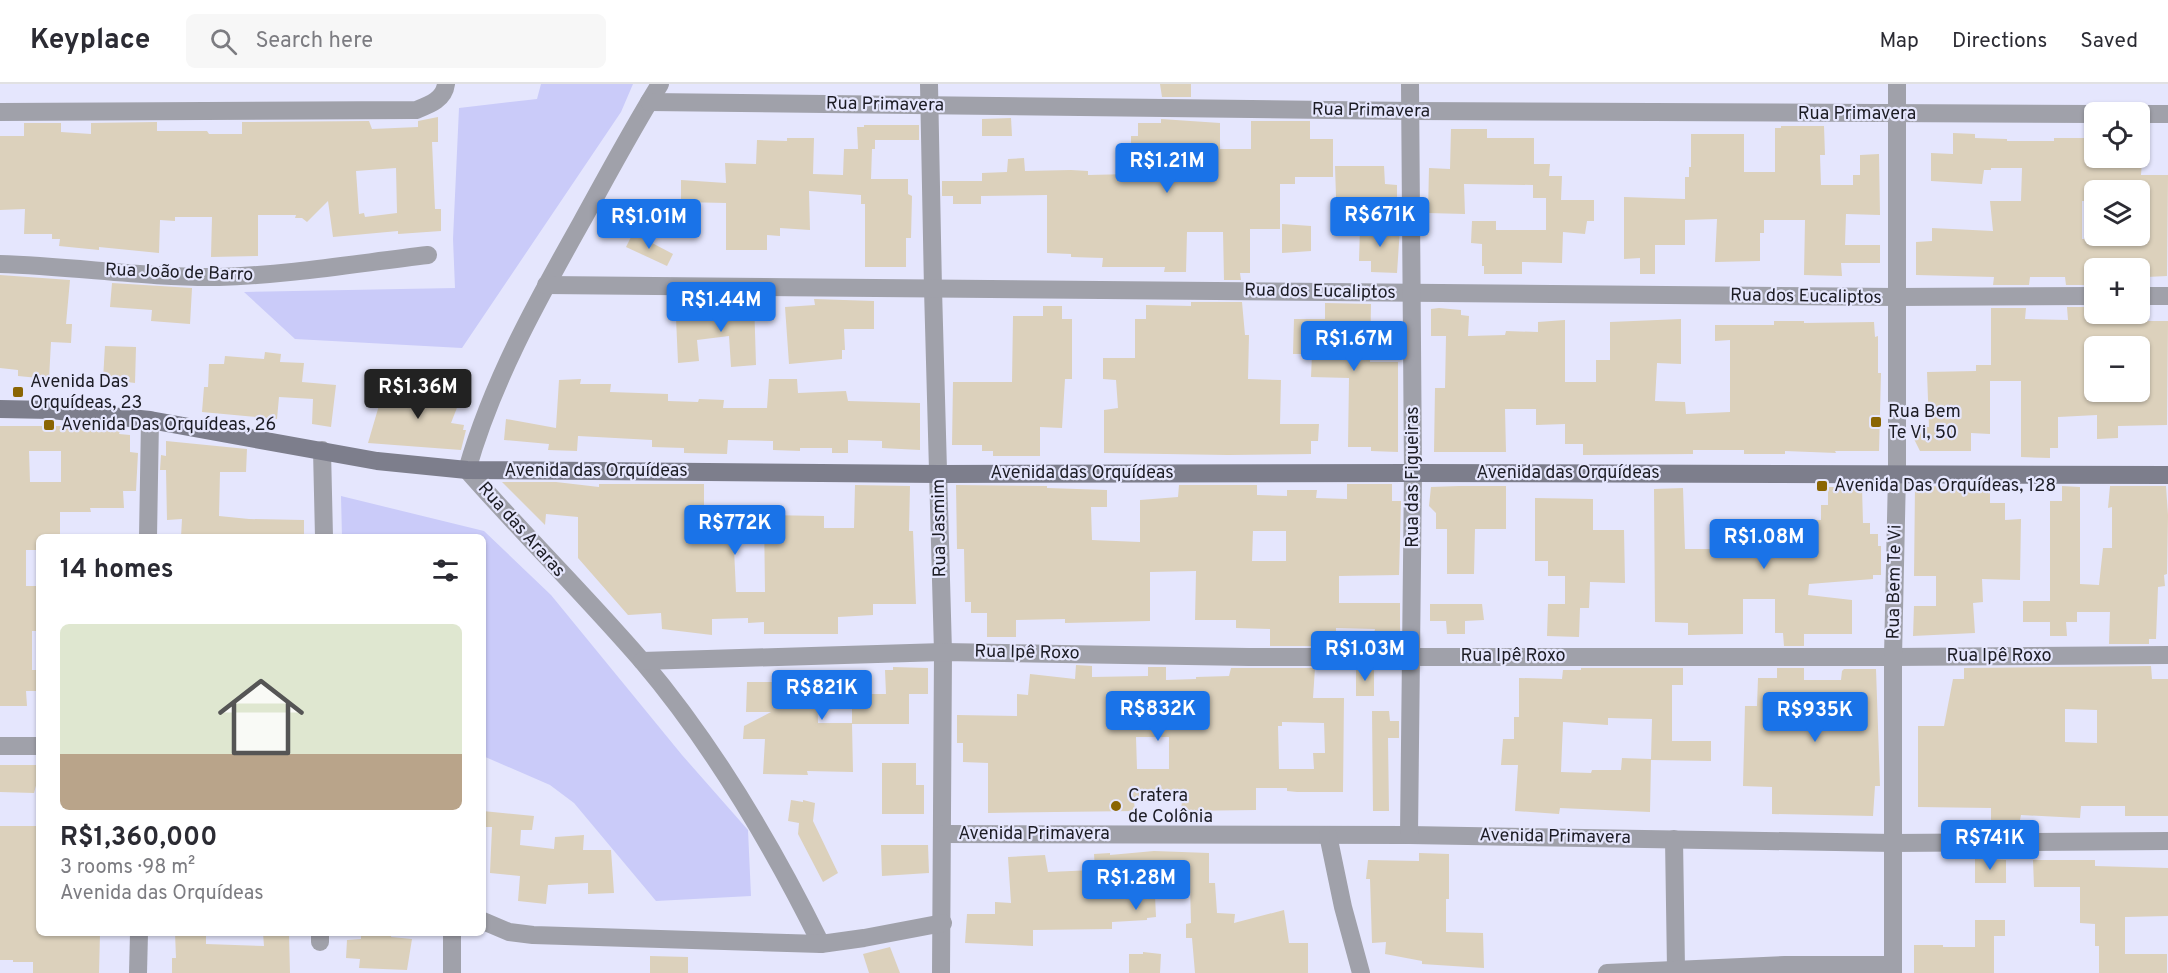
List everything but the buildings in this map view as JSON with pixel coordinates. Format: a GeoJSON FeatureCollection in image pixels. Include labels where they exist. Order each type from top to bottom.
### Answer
{"type":"FeatureCollection","features":[{"type":"Feature","properties":{"kind":"street","name":"Rua das Araras"},"geometry":{"type":"LineString","coordinates":[[660,84],[521,331],[491,397],[467,470],[642,662],[698,734],[754,821],[798,897],[821,944]]}},
{"type":"Feature","properties":{"kind":"street","name":"Rua Jasmim"},"geometry":{"type":"LineString","coordinates":[[929,84],[943,652],[941,973]]}},
{"type":"Feature","properties":{"kind":"street","name":"Rua das Figueiras"},"geometry":{"type":"LineString","coordinates":[[1409,834],[1413,472],[1410,84]]}},
{"type":"Feature","properties":{"kind":"street","name":"Rua Bem Te Vi"},"geometry":{"type":"LineString","coordinates":[[1893,969],[1893,657],[1898,297],[1897,84]]}},
{"type":"Feature","properties":{"kind":"street"},"geometry":{"type":"LineString","coordinates":[[0,112],[416,110],[438,100],[446,87]]}},
{"type":"Feature","properties":{"kind":"street","name":"Rua Primavera"},"geometry":{"type":"LineString","coordinates":[[648,102],[1410,111],[2084,114]]}},
{"type":"Feature","properties":{"kind":"street"},"geometry":{"type":"LineString","coordinates":[[2150,114],[2168,114]]}},
{"type":"Feature","properties":{"kind":"street","name":"Rua João de Barro"},"geometry":{"type":"LineString","coordinates":[[0,264],[168,276],[218,277],[262,275],[428,255]]}},
{"type":"Feature","properties":{"kind":"street","name":"Rua dos Eucaliptos"},"geometry":{"type":"LineString","coordinates":[[546,285],[1898,297],[2084,296]]}},
{"type":"Feature","properties":{"kind":"street"},"geometry":{"type":"LineString","coordinates":[[2150,296],[2168,296]]}},
{"type":"Feature","properties":{"kind":"street","name":"Avenida das Orquídeas"},"geometry":{"type":"LineString","coordinates":[[0,409],[51,410],[150,420],[377,461],[467,470],[939,474],[1413,472],[2168,475]]}},
{"type":"Feature","properties":{"kind":"street"},"geometry":{"type":"LineString","coordinates":[[148,534],[150,420]]}},
{"type":"Feature","properties":{"kind":"street"},"geometry":{"type":"LineString","coordinates":[[322,450],[324,534]]}},
{"type":"Feature","properties":{"kind":"street","name":"Rua Ipê Roxo"},"geometry":{"type":"LineString","coordinates":[[642,662],[943,652],[1249,657],[2168,655]]}},
{"type":"Feature","properties":{"kind":"street"},"geometry":{"type":"LineString","coordinates":[[0,746],[36,746]]}},
{"type":"Feature","properties":{"kind":"street","name":"Avenida Primavera"},"geometry":{"type":"LineString","coordinates":[[943,834],[1409,834],[1893,843],[2168,841]]}},
{"type":"Feature","properties":{"kind":"street"},"geometry":{"type":"LineString","coordinates":[[1328,835],[1345,917],[1361,973]]}},
{"type":"Feature","properties":{"kind":"street"},"geometry":{"type":"LineString","coordinates":[[1674,839],[1676,969]]}},
{"type":"Feature","properties":{"kind":"street"},"geometry":{"type":"LineString","coordinates":[[486,922],[509,932],[533,935],[821,944],[864,939],[943,923]]}},
{"type":"Feature","properties":{"kind":"street"},"geometry":{"type":"LineString","coordinates":[[138,973],[139,936]]}},
{"type":"Feature","properties":{"kind":"street"},"geometry":{"type":"LineString","coordinates":[[452,936],[452,973]]}},
{"type":"Feature","properties":{"kind":"street"},"geometry":{"type":"LineString","coordinates":[[1607,973],[1785,965],[1893,969]]}},
{"type":"Feature","properties":{"kind":"shaded area"},"geometry":{"type":"Polygon","coordinates":[[[541,84],[633,84],[621,112],[462,348],[295,339],[244,292],[455,288],[453,239],[459,108],[537,99],[541,84]]]}},
{"type":"Feature","properties":{"kind":"shaded area"},"geometry":{"type":"Polygon","coordinates":[[[341,496],[484,531],[551,595],[682,755],[748,830],[751,896],[656,901],[574,803],[550,785],[486,757],[486,534],[342,534],[341,496]]]}},
{"type":"Feature","properties":{"kind":"place","name":"Avenida Das Orquídeas, 23"},"geometry":{"type":"Point","coordinates":[18,392]}},
{"type":"Feature","properties":{"kind":"place","name":"Rua Bem Te Vi, 50"},"geometry":{"type":"Point","coordinates":[1876,422]}},
{"type":"Feature","properties":{"kind":"place","name":"Avenida Das Orquídeas, 26"},"geometry":{"type":"Point","coordinates":[49,425]}},
{"type":"Feature","properties":{"kind":"place","name":"Avenida Das Orquídeas, 128"},"geometry":{"type":"Point","coordinates":[1822,486]}},
{"type":"Feature","properties":{"kind":"place","name":"Cratera de Colônia"},"geometry":{"type":"Point","coordinates":[1116,806]}}]}
